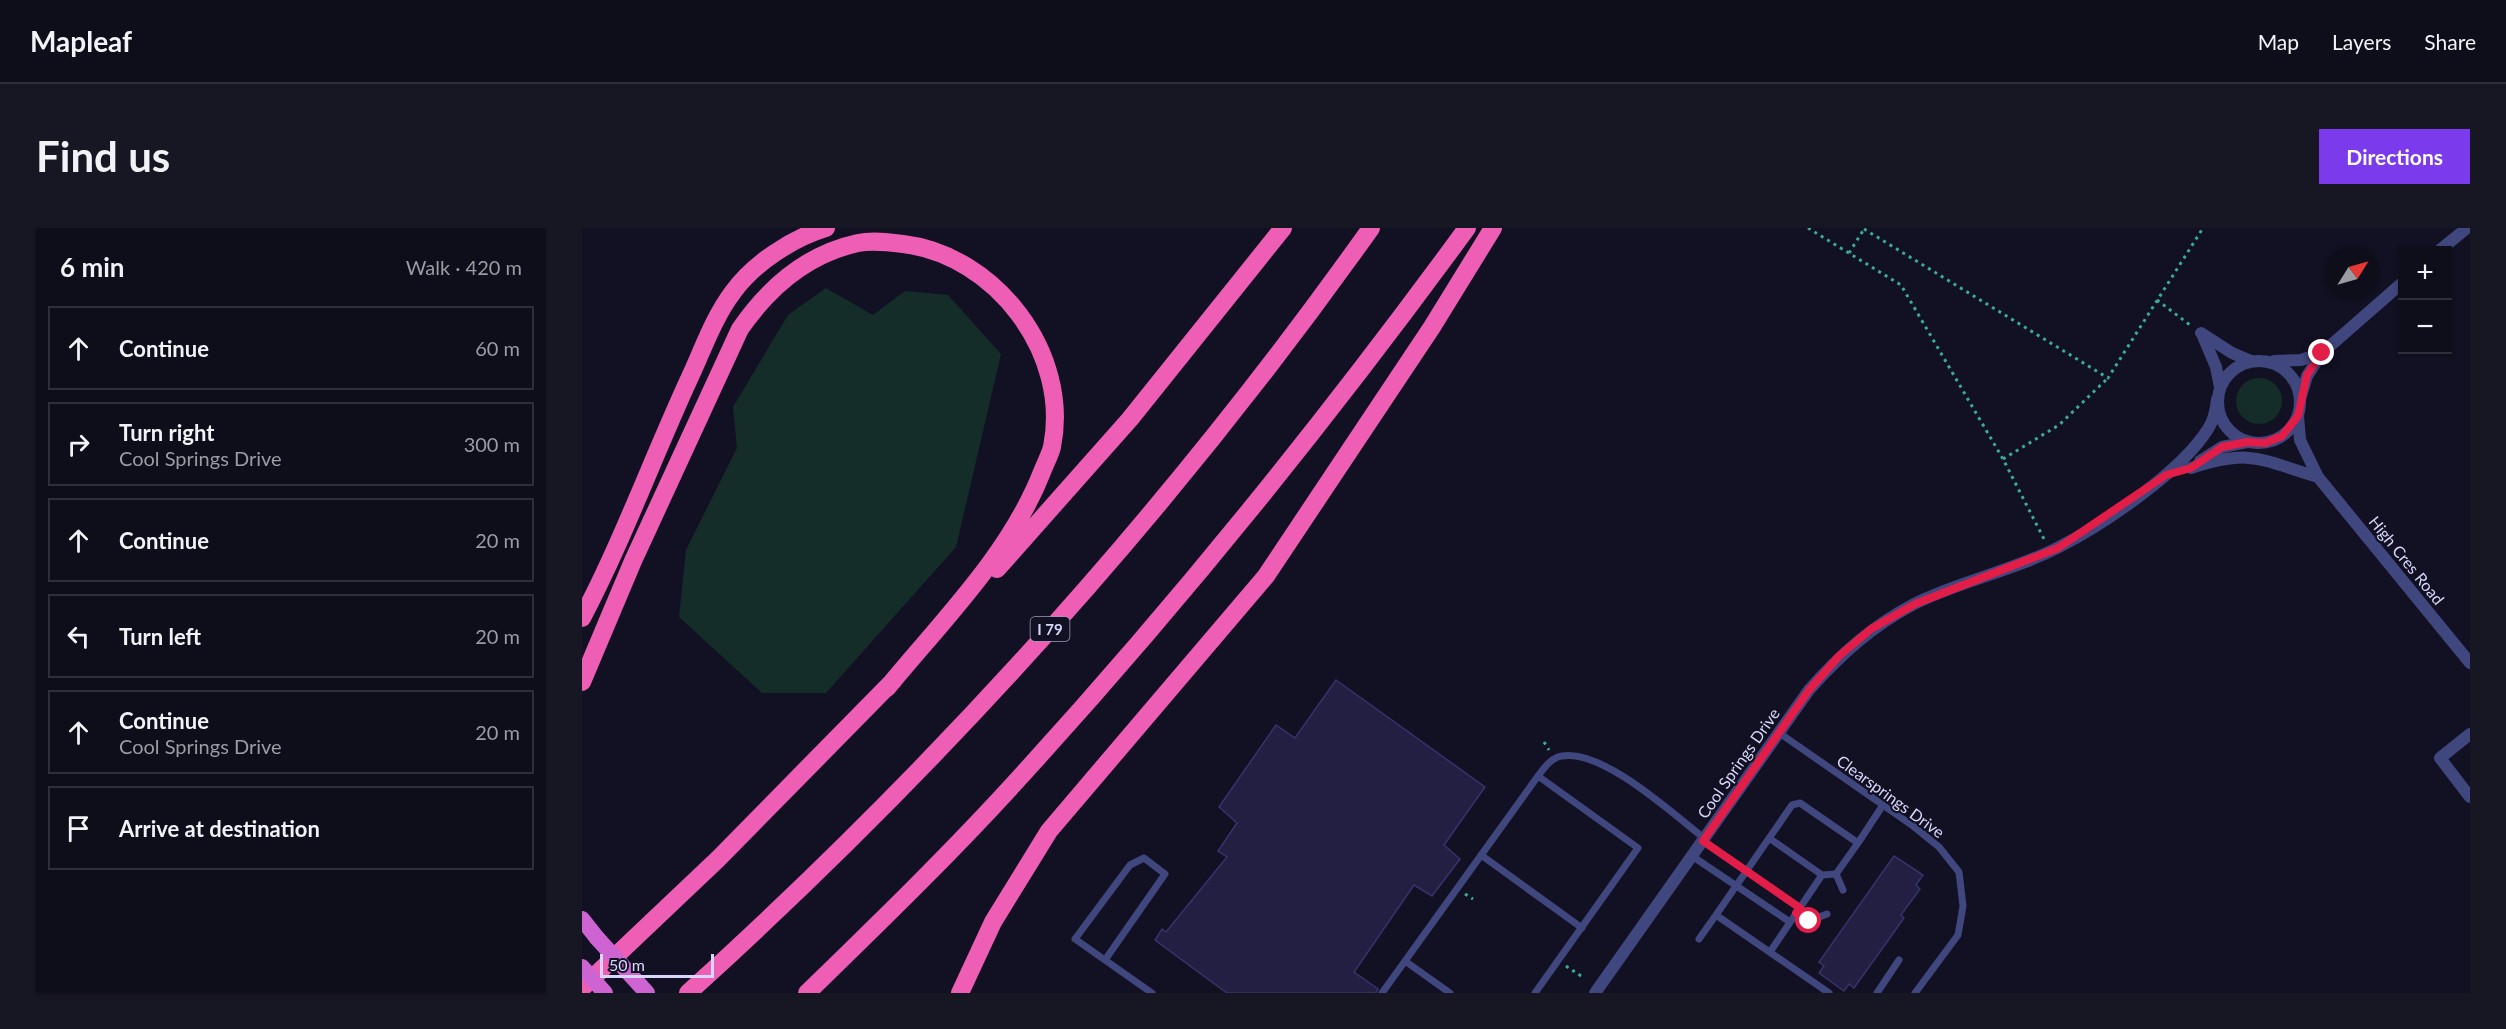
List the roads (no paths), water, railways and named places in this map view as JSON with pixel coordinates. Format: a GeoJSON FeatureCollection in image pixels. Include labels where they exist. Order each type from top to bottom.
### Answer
{"type":"FeatureCollection","features":[{"type":"Feature","properties":{"kind":"highway"},"geometry":{"type":"LineString","coordinates":[[582,618],[603,578],[691,376],[733,291],[751,273],[776,254],[813,232],[826,228]]}},
{"type":"Feature","properties":{"kind":"highway"},"geometry":{"type":"LineString","coordinates":[[582,988],[718,859],[887,688],[1035,527],[1130,419],[1283,228]]}},
{"type":"Feature","properties":{"kind":"highway","name":"I 79"},"geometry":{"type":"LineString","coordinates":[[688,993],[739,949],[847,843],[1002,683],[1114,557],[1219,430],[1371,228]]}},
{"type":"Feature","properties":{"kind":"highway"},"geometry":{"type":"LineString","coordinates":[[807,993],[907,896],[1013,785],[1123,662],[1370,362],[1467,228]]}},
{"type":"Feature","properties":{"kind":"highway"},"geometry":{"type":"LineString","coordinates":[[960,993],[993,922],[1048,831],[1266,576],[1432,327],[1493,228]]}},
{"type":"Feature","properties":{"kind":"highway"},"geometry":{"type":"LineString","coordinates":[[582,682],[638,551],[740,329],[750,314],[768,293],[809,261],[834,250],[860,243],[886,242],[939,252],[966,265],[992,283],[1037,340],[1054,406],[1052,447],[1030,502],[993,558],[887,688]]}},
{"type":"Feature","properties":{"kind":"highway"},"geometry":{"type":"LineString","coordinates":[[582,919],[647,993]]}},
{"type":"Feature","properties":{"kind":"highway"},"geometry":{"type":"LineString","coordinates":[[582,967],[605,993]]}},
{"type":"Feature","properties":{"kind":"street"},"geometry":{"type":"LineString","coordinates":[[2445,246],[2467,228]]}},
{"type":"Feature","properties":{"kind":"street"},"geometry":{"type":"LineString","coordinates":[[2322,353],[2289,362],[2252,361],[2232,353],[2201,333],[2216,367],[2219,413],[2225,426],[2234,435],[2247,442],[2265,443],[2282,436],[2298,416],[2307,375],[2322,353],[2398,287]]}},
{"type":"Feature","properties":{"kind":"street"},"geometry":{"type":"LineString","coordinates":[[2218,393],[2232,370],[2252,361]]}},
{"type":"Feature","properties":{"kind":"street"},"geometry":{"type":"LineString","coordinates":[[2265,361],[2274,363],[2289,375],[2298,391],[2300,401]]}},
{"type":"Feature","properties":{"kind":"street","name":"Cool Springs Drive"},"geometry":{"type":"LineString","coordinates":[[1595,993],[1809,690],[1839,656],[1871,629],[1925,599],[2050,551],[2113,513],[2166,475],[2208,429],[2215,415],[2218,393]]}},
{"type":"Feature","properties":{"kind":"street","name":"High Cres Road"},"geometry":{"type":"LineString","coordinates":[[2298,416],[2300,440],[2318,477],[2470,663]]}},
{"type":"Feature","properties":{"kind":"street","name":"Cool Springs Drive"},"geometry":{"type":"LineString","coordinates":[[2166,475],[2191,468],[2222,447],[2247,442]]}},
{"type":"Feature","properties":{"kind":"street"},"geometry":{"type":"LineString","coordinates":[[2191,468],[2239,456],[2264,458],[2318,477]]}},
{"type":"Feature","properties":{"kind":"street"},"geometry":{"type":"LineString","coordinates":[[2470,734],[2440,758],[2470,797]]}},
{"type":"Feature","properties":{"kind":"lane","name":"Clearsprings Drive"},"geometry":{"type":"LineString","coordinates":[[1779,732],[1939,847],[1959,872],[1963,906],[1958,935],[1916,993]]}},
{"type":"Feature","properties":{"kind":"lane"},"geometry":{"type":"LineString","coordinates":[[1382,993],[1538,776],[1560,756],[1579,755],[1590,758],[1631,783],[1798,910],[1809,921],[1827,914]]}},
{"type":"Feature","properties":{"kind":"lane"},"geometry":{"type":"LineString","coordinates":[[1535,993],[1638,848],[1538,776]]}},
{"type":"Feature","properties":{"kind":"lane"},"geometry":{"type":"LineString","coordinates":[[1700,939],[1792,805],[1800,803],[1858,843]]}},
{"type":"Feature","properties":{"kind":"lane"},"geometry":{"type":"LineString","coordinates":[[1836,874],[1883,805]]}},
{"type":"Feature","properties":{"kind":"lane"},"geometry":{"type":"LineString","coordinates":[[1769,838],[1822,875],[1836,874]]}},
{"type":"Feature","properties":{"kind":"lane"},"geometry":{"type":"LineString","coordinates":[[1481,855],[1582,927]]}},
{"type":"Feature","properties":{"kind":"lane"},"geometry":{"type":"LineString","coordinates":[[1692,856],[1790,922]]}},
{"type":"Feature","properties":{"kind":"lane"},"geometry":{"type":"LineString","coordinates":[[1105,960],[1166,874],[1144,858],[1130,865],[1076,939],[1105,960],[1152,993]]}},
{"type":"Feature","properties":{"kind":"lane"},"geometry":{"type":"LineString","coordinates":[[1836,874],[1844,890]]}},
{"type":"Feature","properties":{"kind":"lane"},"geometry":{"type":"LineString","coordinates":[[1770,952],[1822,875]]}},
{"type":"Feature","properties":{"kind":"lane"},"geometry":{"type":"LineString","coordinates":[[1716,915],[1828,993]]}},
{"type":"Feature","properties":{"kind":"lane"},"geometry":{"type":"LineString","coordinates":[[1877,993],[1899,960]]}},
{"type":"Feature","properties":{"kind":"lane"},"geometry":{"type":"LineString","coordinates":[[1405,961],[1450,993]]}}]}
